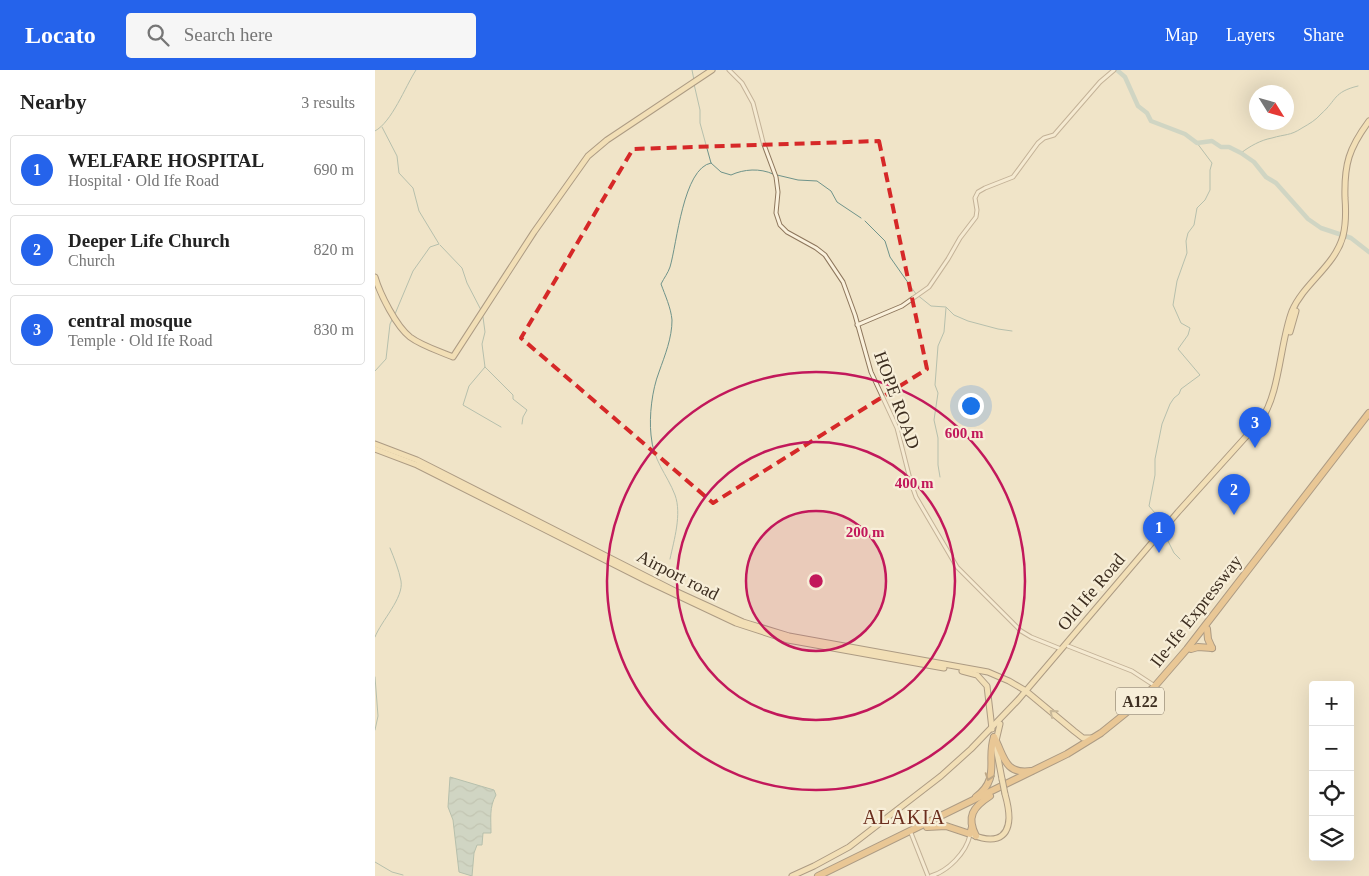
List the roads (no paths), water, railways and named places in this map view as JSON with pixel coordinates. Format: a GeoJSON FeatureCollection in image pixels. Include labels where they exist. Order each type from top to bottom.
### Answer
{"type":"FeatureCollection","features":[{"type":"Feature","properties":{"kind":"highway","name":"Ile-Ife Expressway"},"geometry":{"type":"LineString","coordinates":[[818,876],[1044,767],[1093,738],[1119,719],[1155,686],[1192,643],[1369,413]]}},
{"type":"Feature","properties":{"kind":"highway","name":"Ile-Ife Expressway"},"geometry":{"type":"LineString","coordinates":[[826,876],[911,833],[1057,764],[1111,730],[1157,689],[1207,629],[1369,419]]}},
{"type":"Feature","properties":{"kind":"highway"},"geometry":{"type":"LineString","coordinates":[[1191,648],[1212,648],[1207,639],[1207,629]]}},
{"type":"Feature","properties":{"kind":"highway"},"geometry":{"type":"LineString","coordinates":[[993,736],[1005,761],[1013,769],[1025,772],[1044,767]]}},
{"type":"Feature","properties":{"kind":"highway"},"geometry":{"type":"LineString","coordinates":[[961,806],[981,793],[989,780],[992,767],[993,736]]}},
{"type":"Feature","properties":{"kind":"highway"},"geometry":{"type":"LineString","coordinates":[[974,837],[971,819],[976,807],[992,796]]}},
{"type":"Feature","properties":{"kind":"highway"},"geometry":{"type":"LineString","coordinates":[[927,827],[946,826],[974,837]]}},
{"type":"Feature","properties":{"kind":"main road"},"geometry":{"type":"LineString","coordinates":[[375,277],[378,290],[405,332],[416,341],[453,357],[534,232],[588,156],[603,143],[713,70]]}},
{"type":"Feature","properties":{"kind":"main road","name":"Old Ife Road"},"geometry":{"type":"LineString","coordinates":[[1033,685],[1061,649],[1264,416],[1270,402],[1285,345],[1290,317],[1295,304],[1337,255],[1345,235],[1349,163],[1357,144],[1369,124]]}},
{"type":"Feature","properties":{"kind":"main road","name":"Airport road"},"geometry":{"type":"LineString","coordinates":[[375,444],[417,460],[696,603],[743,622],[789,636],[974,674],[983,680]]}},
{"type":"Feature","properties":{"kind":"main road","name":"Airport road"},"geometry":{"type":"LineString","coordinates":[[375,449],[417,465],[479,493]]}},
{"type":"Feature","properties":{"kind":"main road","name":"Old Ife Road"},"geometry":{"type":"LineString","coordinates":[[800,876],[851,850],[950,769],[983,739],[993,736],[1001,722],[1068,646],[1148,549]]}},
{"type":"Feature","properties":{"kind":"main road","name":"Airport road"},"geometry":{"type":"LineString","coordinates":[[925,663],[988,672]]}},
{"type":"Feature","properties":{"kind":"main road"},"geometry":{"type":"LineString","coordinates":[[974,837],[988,840],[1002,836],[1009,818],[993,736],[988,690],[983,680],[988,672],[1017,685],[1083,738],[1093,738]]}},
{"type":"Feature","properties":{"kind":"main road"},"geometry":{"type":"LineString","coordinates":[[1017,685],[1033,685],[1035,698]]}},
{"type":"Feature","properties":{"kind":"main road"},"geometry":{"type":"LineString","coordinates":[[983,739],[993,736],[1001,722],[991,716]]}},
{"type":"Feature","properties":{"kind":"main road"},"geometry":{"type":"LineString","coordinates":[[983,739],[991,716]]}},
{"type":"Feature","properties":{"kind":"main road","name":"Old Ife Road"},"geometry":{"type":"LineString","coordinates":[[792,876],[849,847],[893,815]]}},
{"type":"Feature","properties":{"kind":"street","name":"HOPE ROAD"},"geometry":{"type":"LineString","coordinates":[[729,70],[742,83],[752,100],[763,142],[775,172],[778,189],[776,213],[781,225],[791,235],[819,250],[831,262],[843,282],[871,372],[897,428],[913,491],[946,549],[964,575],[995,604],[1016,628],[1031,638],[1061,649]]}},
{"type":"Feature","properties":{"kind":"street"},"geometry":{"type":"LineString","coordinates":[[857,325],[898,308],[926,290],[935,280],[960,238],[976,217],[975,198],[979,192],[1013,177],[1037,143],[1044,138],[1054,135],[1100,82],[1114,70]]}},
{"type":"Feature","properties":{"kind":"street"},"geometry":{"type":"LineString","coordinates":[[1068,646],[1132,671],[1155,686]]}},
{"type":"Feature","properties":{"kind":"street"},"geometry":{"type":"LineString","coordinates":[[911,833],[932,876],[951,865],[974,837]]}},
{"type":"Feature","properties":{"kind":"water"},"geometry":{"type":"Polygon","coordinates":[[[450,777],[494,790],[496,795],[491,809],[491,833],[483,833],[482,845],[477,845],[474,853],[472,876],[459,872],[453,820],[448,807],[450,777]]]}},
{"type":"Feature","properties":{"kind":"waterway"},"geometry":{"type":"LineString","coordinates":[[375,131],[393,112],[416,70]]}},
{"type":"Feature","properties":{"kind":"waterway"},"geometry":{"type":"LineString","coordinates":[[692,70],[694,80]]}},
{"type":"Feature","properties":{"kind":"waterway"},"geometry":{"type":"LineString","coordinates":[[1117,70],[1125,77],[1138,106],[1147,113],[1151,121],[1185,134],[1197,143],[1212,141],[1221,147],[1229,147],[1241,153],[1254,162],[1266,177],[1276,183],[1308,219],[1321,228],[1351,238],[1369,252]]}},
{"type":"Feature","properties":{"kind":"waterway"},"geometry":{"type":"LineString","coordinates":[[694,84],[700,110],[700,123],[711,163],[721,172],[731,175],[741,171],[752,170],[773,174]]}},
{"type":"Feature","properties":{"kind":"waterway"},"geometry":{"type":"LineString","coordinates":[[1241,153],[1260,142],[1298,131],[1317,118],[1336,97],[1344,91],[1358,86]]}},
{"type":"Feature","properties":{"kind":"waterway"},"geometry":{"type":"LineString","coordinates":[[382,127],[397,156],[399,173],[413,188],[419,211],[439,244],[430,247],[413,271],[395,314]]}},
{"type":"Feature","properties":{"kind":"waterway"},"geometry":{"type":"LineString","coordinates":[[1166,519],[1155,513],[1149,506],[1162,424],[1174,398],[1181,389],[1200,375],[1178,349],[1188,335],[1190,328],[1181,323],[1173,305],[1177,281],[1187,253],[1186,241],[1188,233],[1194,225],[1197,208],[1205,200],[1210,190],[1212,163],[1197,143]]}},
{"type":"Feature","properties":{"kind":"waterway"},"geometry":{"type":"LineString","coordinates":[[670,559],[677,527],[677,502],[672,487],[654,452],[650,428],[655,387],[672,327],[668,302],[661,284],[670,267],[688,192],[701,168],[711,163]]}},
{"type":"Feature","properties":{"kind":"waterway"},"geometry":{"type":"LineString","coordinates":[[777,175],[798,180],[817,181],[831,191],[837,202],[861,218]]}},
{"type":"Feature","properties":{"kind":"waterway"},"geometry":{"type":"LineString","coordinates":[[865,221],[885,241],[890,257],[916,294],[931,306],[946,307],[954,315],[968,321],[1012,331]]}},
{"type":"Feature","properties":{"kind":"waterway"},"geometry":{"type":"LineString","coordinates":[[440,245],[462,268],[467,283],[481,310]]}},
{"type":"Feature","properties":{"kind":"waterway"},"geometry":{"type":"LineString","coordinates":[[940,477],[938,438],[934,420],[938,393],[935,385],[938,346],[944,332],[946,308]]}},
{"type":"Feature","properties":{"kind":"waterway"},"geometry":{"type":"LineString","coordinates":[[483,317],[485,332],[482,344],[485,367],[469,386],[463,405],[501,427]]}},
{"type":"Feature","properties":{"kind":"waterway"},"geometry":{"type":"LineString","coordinates":[[375,371],[386,359],[390,324],[393,318]]}},
{"type":"Feature","properties":{"kind":"waterway"},"geometry":{"type":"LineString","coordinates":[[485,367],[513,395],[513,399],[527,410],[522,424]]}},
{"type":"Feature","properties":{"kind":"waterway"},"geometry":{"type":"LineString","coordinates":[[1166,537],[1174,553],[1180,559]]}},
{"type":"Feature","properties":{"kind":"waterway"},"geometry":{"type":"LineString","coordinates":[[375,637],[396,602],[401,588],[399,573],[390,548]]}},
{"type":"Feature","properties":{"kind":"waterway"},"geometry":{"type":"LineString","coordinates":[[375,677],[378,716],[375,730]]}},
{"type":"Feature","properties":{"kind":"waterway"},"geometry":{"type":"LineString","coordinates":[[375,862],[392,872],[403,875]]}},
{"type":"Feature","properties":{"kind":"place","name":"central mosque"},"geometry":{"type":"Point","coordinates":[1255,448]}},
{"type":"Feature","properties":{"kind":"place","name":"Deeper Life Church"},"geometry":{"type":"Point","coordinates":[1234,515]}},
{"type":"Feature","properties":{"kind":"place","name":"WELFARE HOSPITAL"},"geometry":{"type":"Point","coordinates":[1159,553]}},
{"type":"Feature","properties":{"kind":"district","name":"ALAKIA"},"geometry":{"type":"Point","coordinates":[904,817]}}]}
